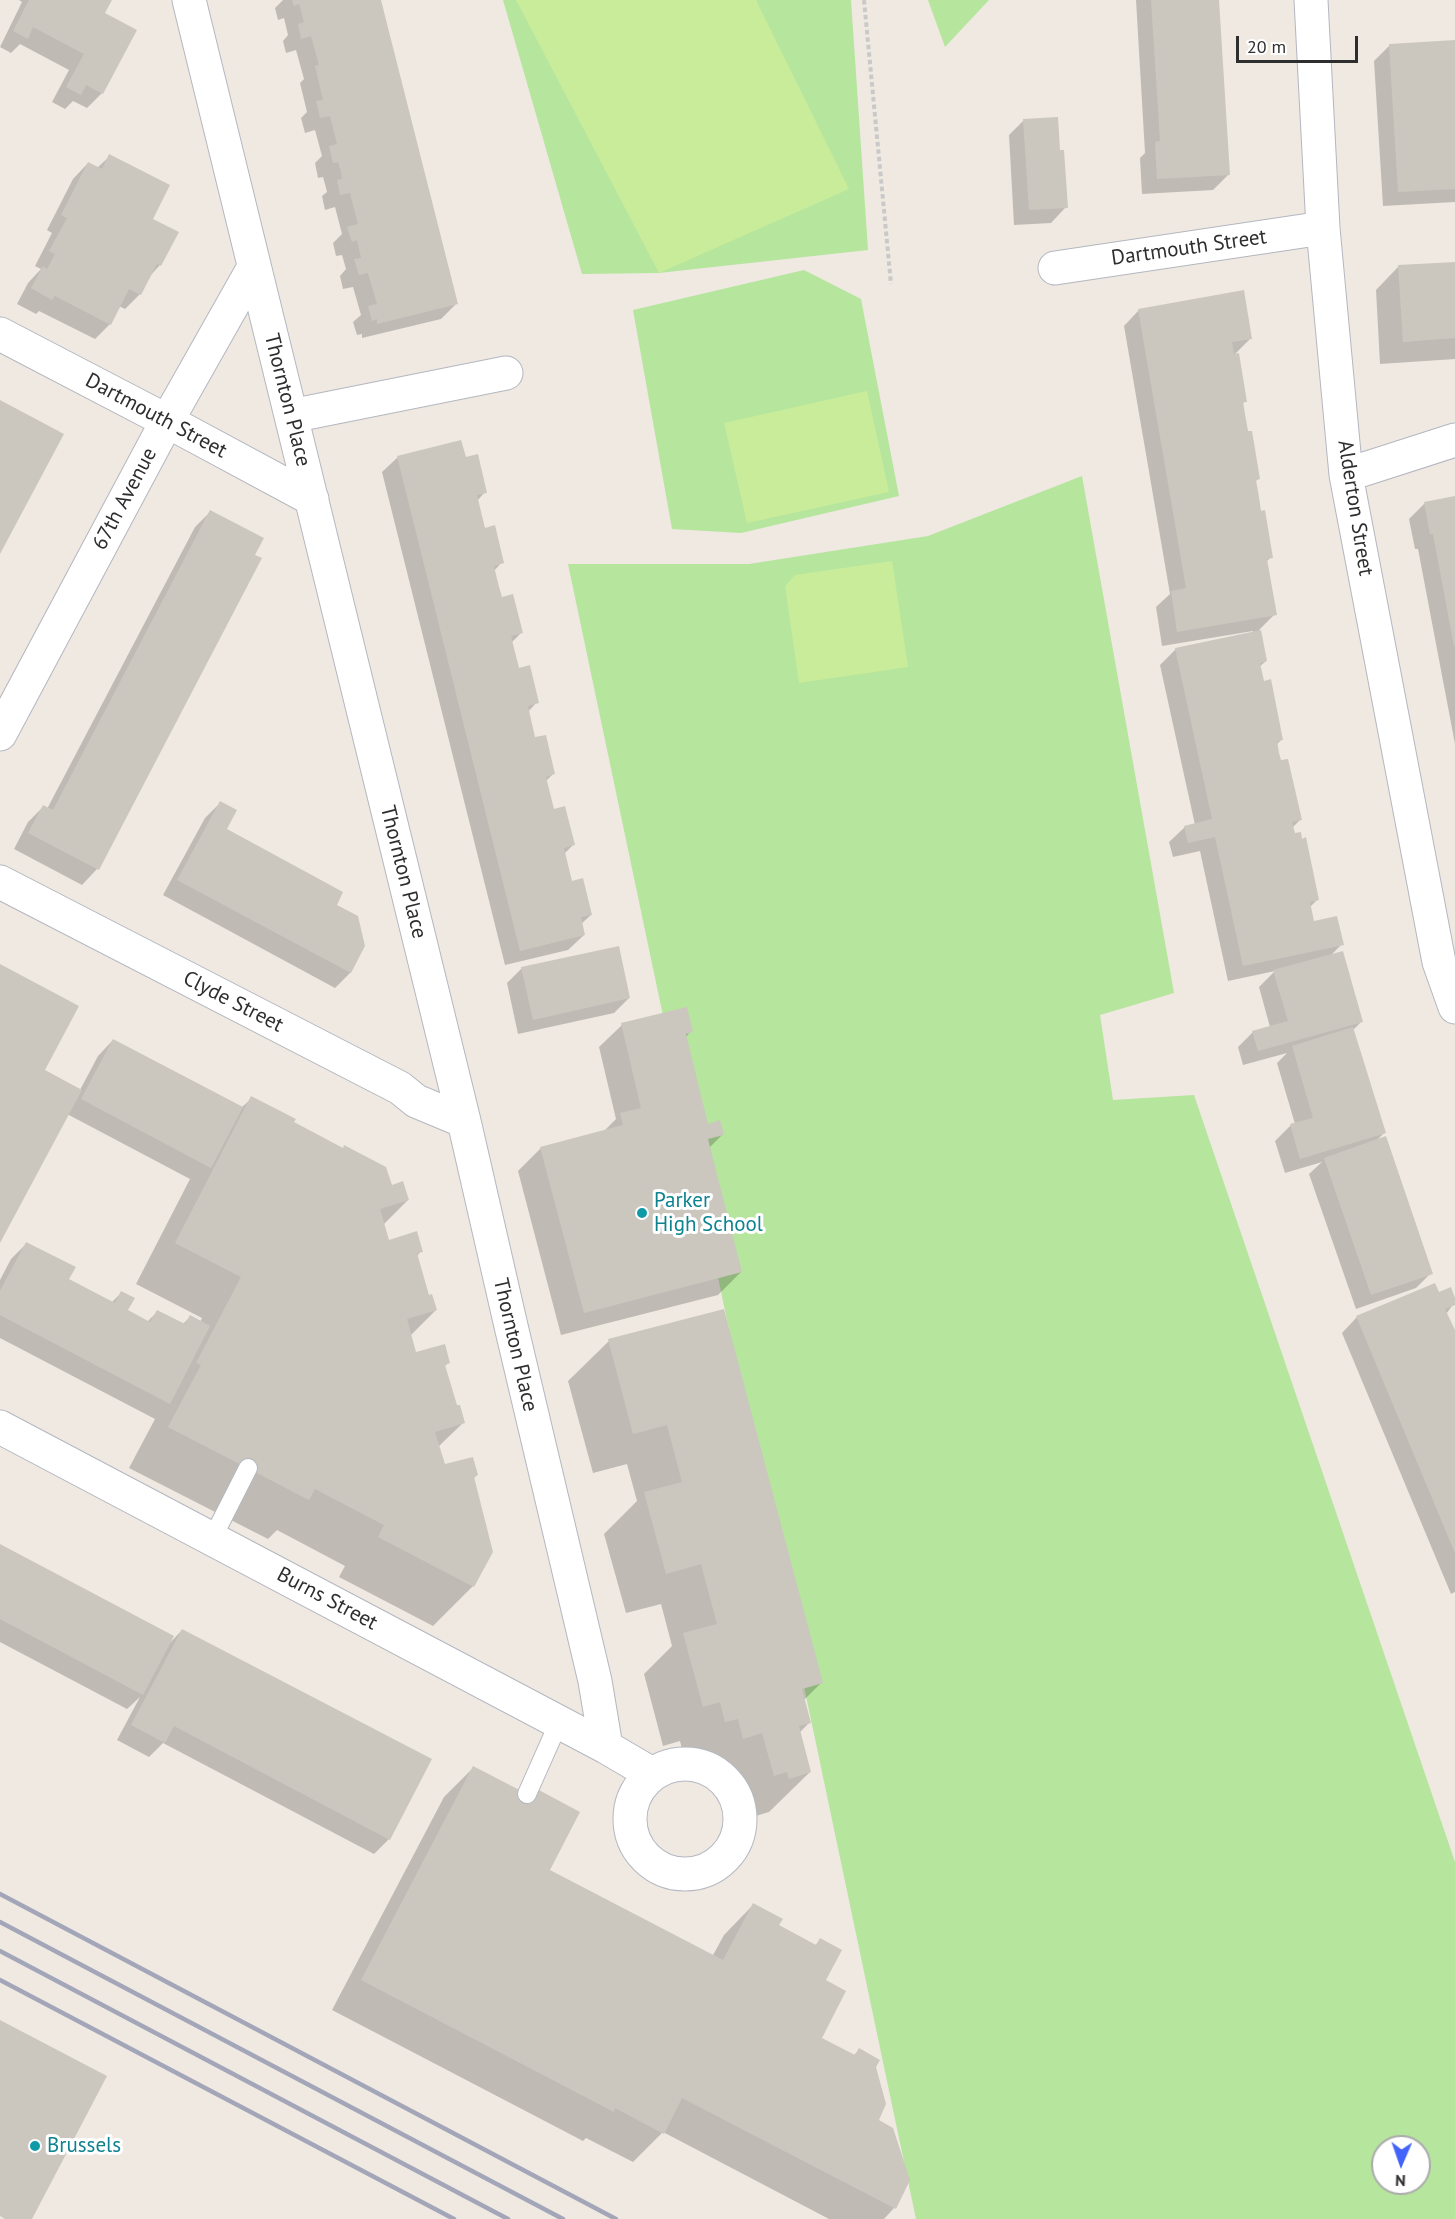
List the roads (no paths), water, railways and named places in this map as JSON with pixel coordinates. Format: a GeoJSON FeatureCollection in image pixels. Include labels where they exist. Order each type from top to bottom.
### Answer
{"type":"FeatureCollection","features":[{"type":"Feature","properties":{"kind":"street","name":"Thornton Place"},"geometry":{"type":"LineString","coordinates":[[189,0],[465,1121],[595,1681],[606,1747]]}},
{"type":"Feature","properties":{"kind":"street","name":"Alderton Street"},"geometry":{"type":"LineString","coordinates":[[1311,0],[1323,228],[1346,475],[1447,958],[1455,1007]]}},
{"type":"Feature","properties":{"kind":"street","name":"Dartmouth Street"},"geometry":{"type":"LineString","coordinates":[[1055,268],[1323,228]]}},
{"type":"Feature","properties":{"kind":"street","name":"67th Avenue"},"geometry":{"type":"LineString","coordinates":[[0,734],[167,421],[254,267]]}},
{"type":"Feature","properties":{"kind":"street","name":"Dartmouth Street"},"geometry":{"type":"LineString","coordinates":[[0,334],[312,499]]}},
{"type":"Feature","properties":{"kind":"street"},"geometry":{"type":"LineString","coordinates":[[291,416],[506,373]]}},
{"type":"Feature","properties":{"kind":"street"},"geometry":{"type":"LineString","coordinates":[[1346,475],[1455,440]]}},
{"type":"Feature","properties":{"kind":"street","name":"Clyde Street"},"geometry":{"type":"LineString","coordinates":[[0,882],[400,1088],[416,1101],[465,1121]]}},
{"type":"Feature","properties":{"kind":"street","name":"Burns Street"},"geometry":{"type":"LineString","coordinates":[[0,1427],[606,1747],[652,1774]]}},
{"type":"Feature","properties":{"kind":"lane"},"geometry":{"type":"LineString","coordinates":[[212,1539],[248,1468]]}},
{"type":"Feature","properties":{"kind":"lane"},"geometry":{"type":"LineString","coordinates":[[527,1794],[559,1722]]}},
{"type":"Feature","properties":{"kind":"railway"},"geometry":{"type":"LineString","coordinates":[[0,1894],[616,2219]]}},
{"type":"Feature","properties":{"kind":"railway"},"geometry":{"type":"LineString","coordinates":[[0,1922],[563,2219]]}},
{"type":"Feature","properties":{"kind":"railway"},"geometry":{"type":"LineString","coordinates":[[0,1951],[508,2219]]}},
{"type":"Feature","properties":{"kind":"railway"},"geometry":{"type":"LineString","coordinates":[[0,1980],[454,2219]]}},
{"type":"Feature","properties":{"kind":"place","name":"Parker High School"},"geometry":{"type":"Point","coordinates":[642,1213]}},
{"type":"Feature","properties":{"kind":"place","name":"Brussels"},"geometry":{"type":"Point","coordinates":[35,2146]}}]}
